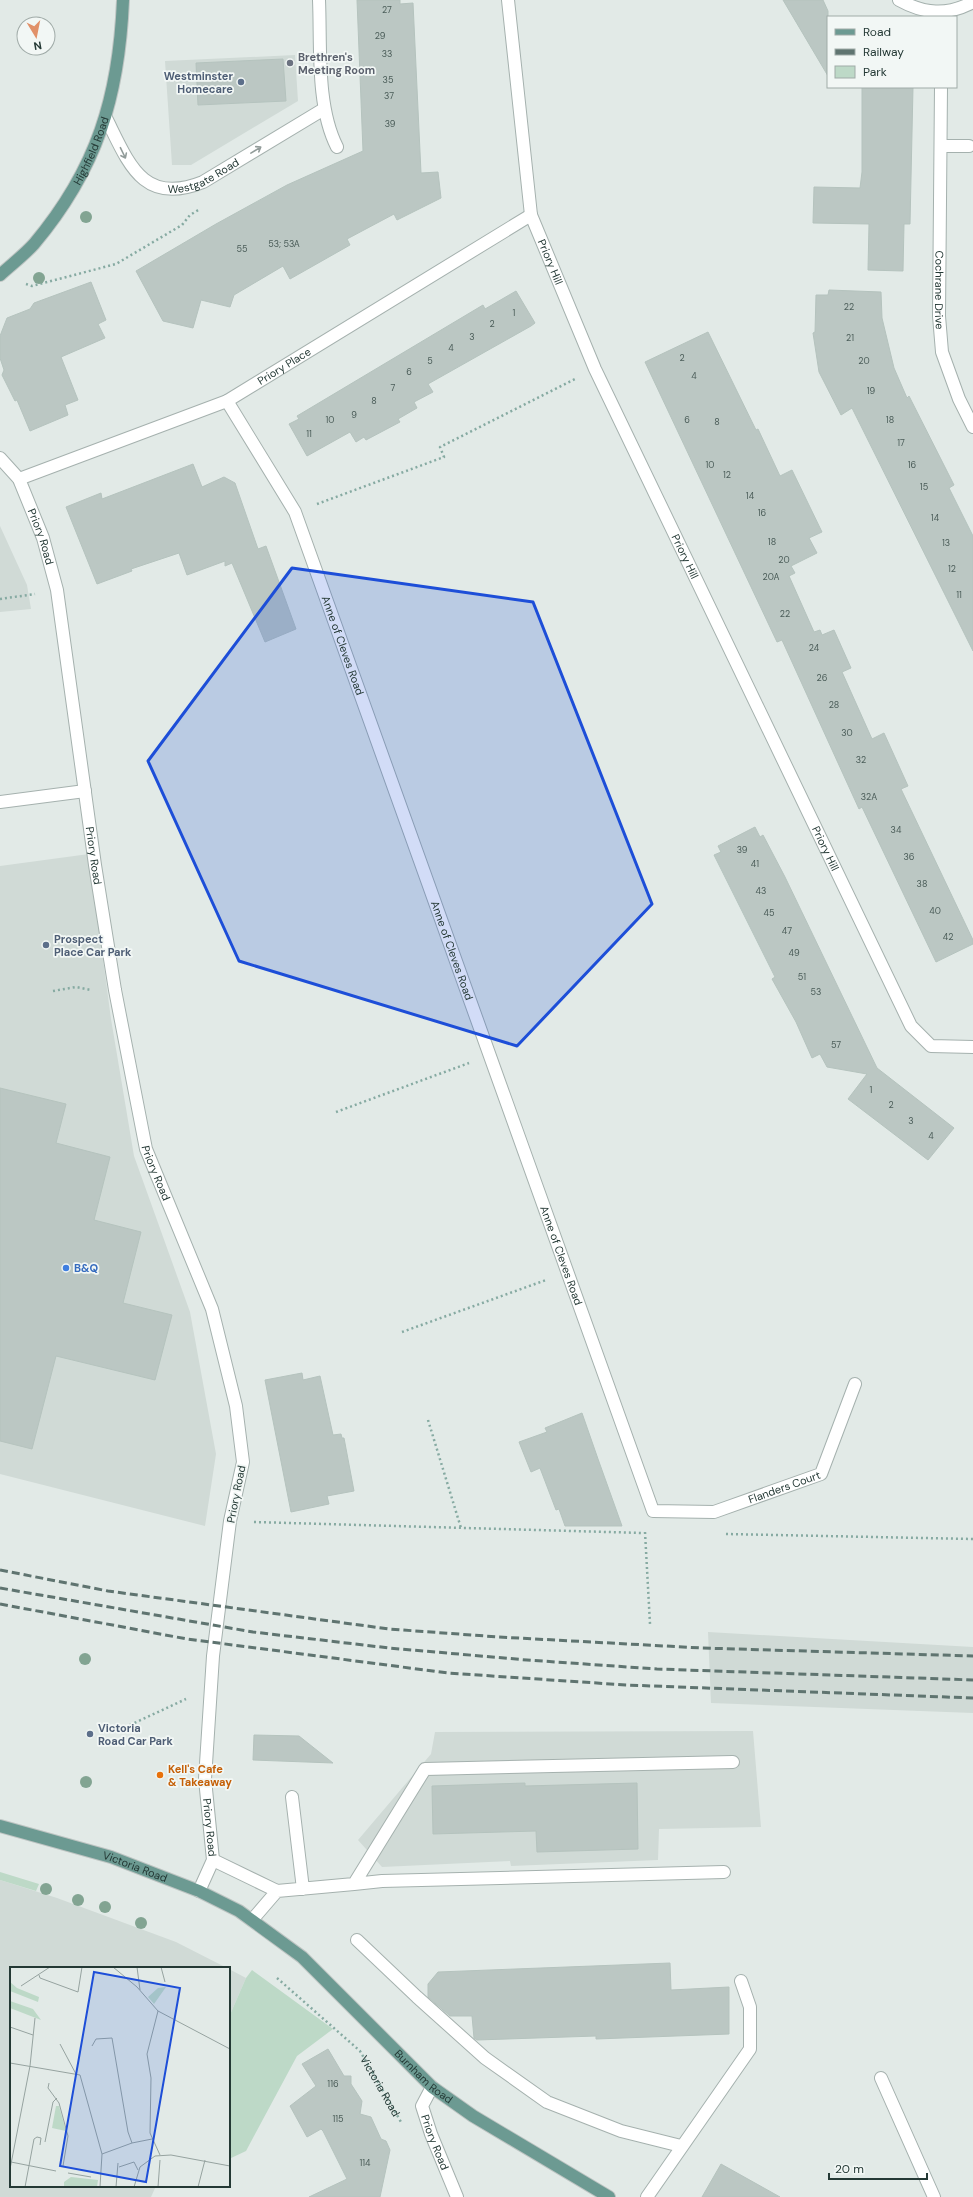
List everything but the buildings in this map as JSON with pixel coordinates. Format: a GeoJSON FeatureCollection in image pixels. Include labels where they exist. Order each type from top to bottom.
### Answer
{"type":"FeatureCollection","features":[{"type":"Feature","properties":{"kind":"main road","name":"Highfield Road"},"geometry":{"type":"LineString","coordinates":[[0,275],[33,245],[64,204],[93,152],[106,118],[114,83],[122,36],[123,0]]}},
{"type":"Feature","properties":{"kind":"main road","name":"Victoria Road"},"geometry":{"type":"LineString","coordinates":[[0,1826],[111,1857],[199,1891],[239,1911],[257,1924]]}},
{"type":"Feature","properties":{"kind":"main road","name":"Burnham Road"},"geometry":{"type":"LineString","coordinates":[[257,1924],[302,1957],[432,2087],[473,2116],[609,2197]]}},
{"type":"Feature","properties":{"kind":"street"},"geometry":{"type":"LineString","coordinates":[[319,0],[324,109],[330,133],[337,147]]}},
{"type":"Feature","properties":{"kind":"street","name":"Priory Hill"},"geometry":{"type":"LineString","coordinates":[[508,0],[531,215],[595,369],[911,1026],[931,1046],[973,1047]]}},
{"type":"Feature","properties":{"kind":"street"},"geometry":{"type":"LineString","coordinates":[[899,0],[919,10],[940,15],[960,9],[973,2]]}},
{"type":"Feature","properties":{"kind":"street","name":"Cochrane Drive"},"geometry":{"type":"LineString","coordinates":[[941,88],[942,146],[939,316],[942,352],[959,399],[973,427]]}},
{"type":"Feature","properties":{"kind":"street","name":"Westgate Road"},"geometry":{"type":"LineString","coordinates":[[106,118],[127,161],[144,180],[158,187],[172,190],[188,188],[203,182],[324,109]]}},
{"type":"Feature","properties":{"kind":"street"},"geometry":{"type":"LineString","coordinates":[[942,146],[969,146]]}},
{"type":"Feature","properties":{"kind":"street","name":"Priory Place"},"geometry":{"type":"LineString","coordinates":[[19,479],[227,401],[531,215]]}},
{"type":"Feature","properties":{"kind":"street","name":"Anne of Cleves Road"},"geometry":{"type":"LineString","coordinates":[[227,401],[295,512],[653,1511]]}},
{"type":"Feature","properties":{"kind":"street","name":"Priory Road"},"geometry":{"type":"LineString","coordinates":[[0,458],[19,479],[43,538],[57,590],[115,990],[146,1149],[212,1309],[236,1406],[243,1462],[230,1521],[213,1656],[205,1779],[213,1860],[199,1891]]}},
{"type":"Feature","properties":{"kind":"street"},"geometry":{"type":"LineString","coordinates":[[0,802],[85,791]]}},
{"type":"Feature","properties":{"kind":"street","name":"Flanders Court"},"geometry":{"type":"LineString","coordinates":[[653,1511],[714,1512],[821,1474],[855,1384]]}},
{"type":"Feature","properties":{"kind":"street"},"geometry":{"type":"LineString","coordinates":[[354,1884],[425,1769],[732,1762]]}},
{"type":"Feature","properties":{"kind":"street"},"geometry":{"type":"LineString","coordinates":[[292,1797],[303,1889]]}},
{"type":"Feature","properties":{"kind":"street"},"geometry":{"type":"LineString","coordinates":[[213,1860],[277,1891],[382,1881],[724,1872]]}},
{"type":"Feature","properties":{"kind":"street"},"geometry":{"type":"LineString","coordinates":[[257,1924],[277,1891]]}},
{"type":"Feature","properties":{"kind":"street"},"geometry":{"type":"LineString","coordinates":[[357,1940],[417,1997],[485,2058],[547,2102],[621,2131],[681,2146]]}},
{"type":"Feature","properties":{"kind":"street"},"geometry":{"type":"LineString","coordinates":[[647,2197],[681,2146],[750,2049],[750,2007],[741,1981]]}},
{"type":"Feature","properties":{"kind":"street"},"geometry":{"type":"LineString","coordinates":[[881,2078],[934,2197]]}},
{"type":"Feature","properties":{"kind":"street","name":"Priory Road"},"geometry":{"type":"LineString","coordinates":[[432,2087],[422,2106],[431,2134],[457,2197]]}},
{"type":"Feature","properties":{"kind":"path"},"geometry":{"type":"LineString","coordinates":[[19,282],[32,286],[116,264],[182,225],[190,215]]}},
{"type":"Feature","properties":{"kind":"path"},"geometry":{"type":"LineString","coordinates":[[295,512],[444,457],[440,447],[595,369]]}},
{"type":"Feature","properties":{"kind":"path"},"geometry":{"type":"LineString","coordinates":[[0,599],[57,590]]}},
{"type":"Feature","properties":{"kind":"path"},"geometry":{"type":"LineString","coordinates":[[52,991],[76,987],[98,992]]}},
{"type":"Feature","properties":{"kind":"path"},"geometry":{"type":"LineString","coordinates":[[336,1112],[490,1055]]}},
{"type":"Feature","properties":{"kind":"path"},"geometry":{"type":"LineString","coordinates":[[402,1332],[568,1272]]}},
{"type":"Feature","properties":{"kind":"path"},"geometry":{"type":"LineString","coordinates":[[428,1420],[461,1528]]}},
{"type":"Feature","properties":{"kind":"path"},"geometry":{"type":"LineString","coordinates":[[230,1521],[653,1533]]}},
{"type":"Feature","properties":{"kind":"path"},"geometry":{"type":"LineString","coordinates":[[645,1533],[650,1624]]}},
{"type":"Feature","properties":{"kind":"path"},"geometry":{"type":"LineString","coordinates":[[725,1534],[973,1539]]}},
{"type":"Feature","properties":{"kind":"path"},"geometry":{"type":"LineString","coordinates":[[130,1725],[188,1699],[210,1700]]}},
{"type":"Feature","properties":{"kind":"path","name":"Victoria Road"},"geometry":{"type":"LineString","coordinates":[[277,1978],[360,2051],[407,2133],[431,2134]]}},
{"type":"Feature","properties":{"kind":"highlighted area"},"geometry":{"type":"Polygon","coordinates":[[[292,568],[533,602],[652,904],[517,1046],[239,961],[148,761],[292,568]]]}},
{"type":"Feature","properties":{"kind":"shaded area"},"geometry":{"type":"Polygon","coordinates":[[[295,55],[298,101],[191,165],[172,165],[165,61],[295,55]]]}},
{"type":"Feature","properties":{"kind":"shaded area"},"geometry":{"type":"Polygon","coordinates":[[[0,526],[27,585],[31,609],[0,612],[0,526]]]}},
{"type":"Feature","properties":{"kind":"shaded area"},"geometry":{"type":"Polygon","coordinates":[[[89,854],[111,1019],[134,1156],[190,1312],[216,1454],[205,1526],[0,1474],[0,866],[89,854]]]}},
{"type":"Feature","properties":{"kind":"shaded area"},"geometry":{"type":"Polygon","coordinates":[[[708,1632],[973,1647],[973,1713],[711,1703],[708,1632]]]}},
{"type":"Feature","properties":{"kind":"shaded area"},"geometry":{"type":"Polygon","coordinates":[[[753,1731],[761,1827],[659,1829],[658,1860],[511,1866],[510,1861],[382,1867],[358,1840],[431,1754],[435,1732],[753,1731]]]}},
{"type":"Feature","properties":{"kind":"shaded area"},"geometry":{"type":"Polygon","coordinates":[[[0,1880],[57,1898],[176,1942],[225,1967],[10,1967],[10,2187],[156,2187],[151,2197],[0,2197],[0,1880]]]}},
{"type":"Feature","properties":{"kind":"shaded area"},"geometry":{"type":"Polygon","coordinates":[[[230,1970],[246,1978],[230,2015],[230,1970]]]}},
{"type":"Feature","properties":{"kind":"green space"},"geometry":{"type":"Polygon","coordinates":[[[0,1872],[39,1884],[36,1891],[0,1880],[0,1872]]]}},
{"type":"Feature","properties":{"kind":"green space"},"geometry":{"type":"Polygon","coordinates":[[[252,1970],[333,2029],[297,2056],[246,2151],[230,2159],[230,2015],[246,1978],[252,1970]]]}},
{"type":"Feature","properties":{"kind":"railway"},"geometry":{"type":"LineString","coordinates":[[0,1570],[108,1591],[389,1629],[499,1637],[702,1648],[973,1656]]}},
{"type":"Feature","properties":{"kind":"railway"},"geometry":{"type":"LineString","coordinates":[[0,1588],[253,1632],[389,1648],[657,1669],[973,1680]]}},
{"type":"Feature","properties":{"kind":"railway"},"geometry":{"type":"LineString","coordinates":[[0,1604],[187,1639],[448,1673],[626,1685],[973,1698]]}},
{"type":"Feature","properties":{"kind":"place","name":"Brethren's Meeting Room"},"geometry":{"type":"Point","coordinates":[290,63]}},
{"type":"Feature","properties":{"kind":"place","name":"Westminster Homecare"},"geometry":{"type":"Point","coordinates":[241,82]}},
{"type":"Feature","properties":{"kind":"place","name":"Prospect Place Car Park"},"geometry":{"type":"Point","coordinates":[46,945]}},
{"type":"Feature","properties":{"kind":"place","name":"B&Q"},"geometry":{"type":"Point","coordinates":[66,1268]}},
{"type":"Feature","properties":{"kind":"place","name":"Victoria Road Car Park"},"geometry":{"type":"Point","coordinates":[90,1734]}},
{"type":"Feature","properties":{"kind":"place","name":"Kell's Cafe & Takeaway"},"geometry":{"type":"Point","coordinates":[160,1775]}}]}
